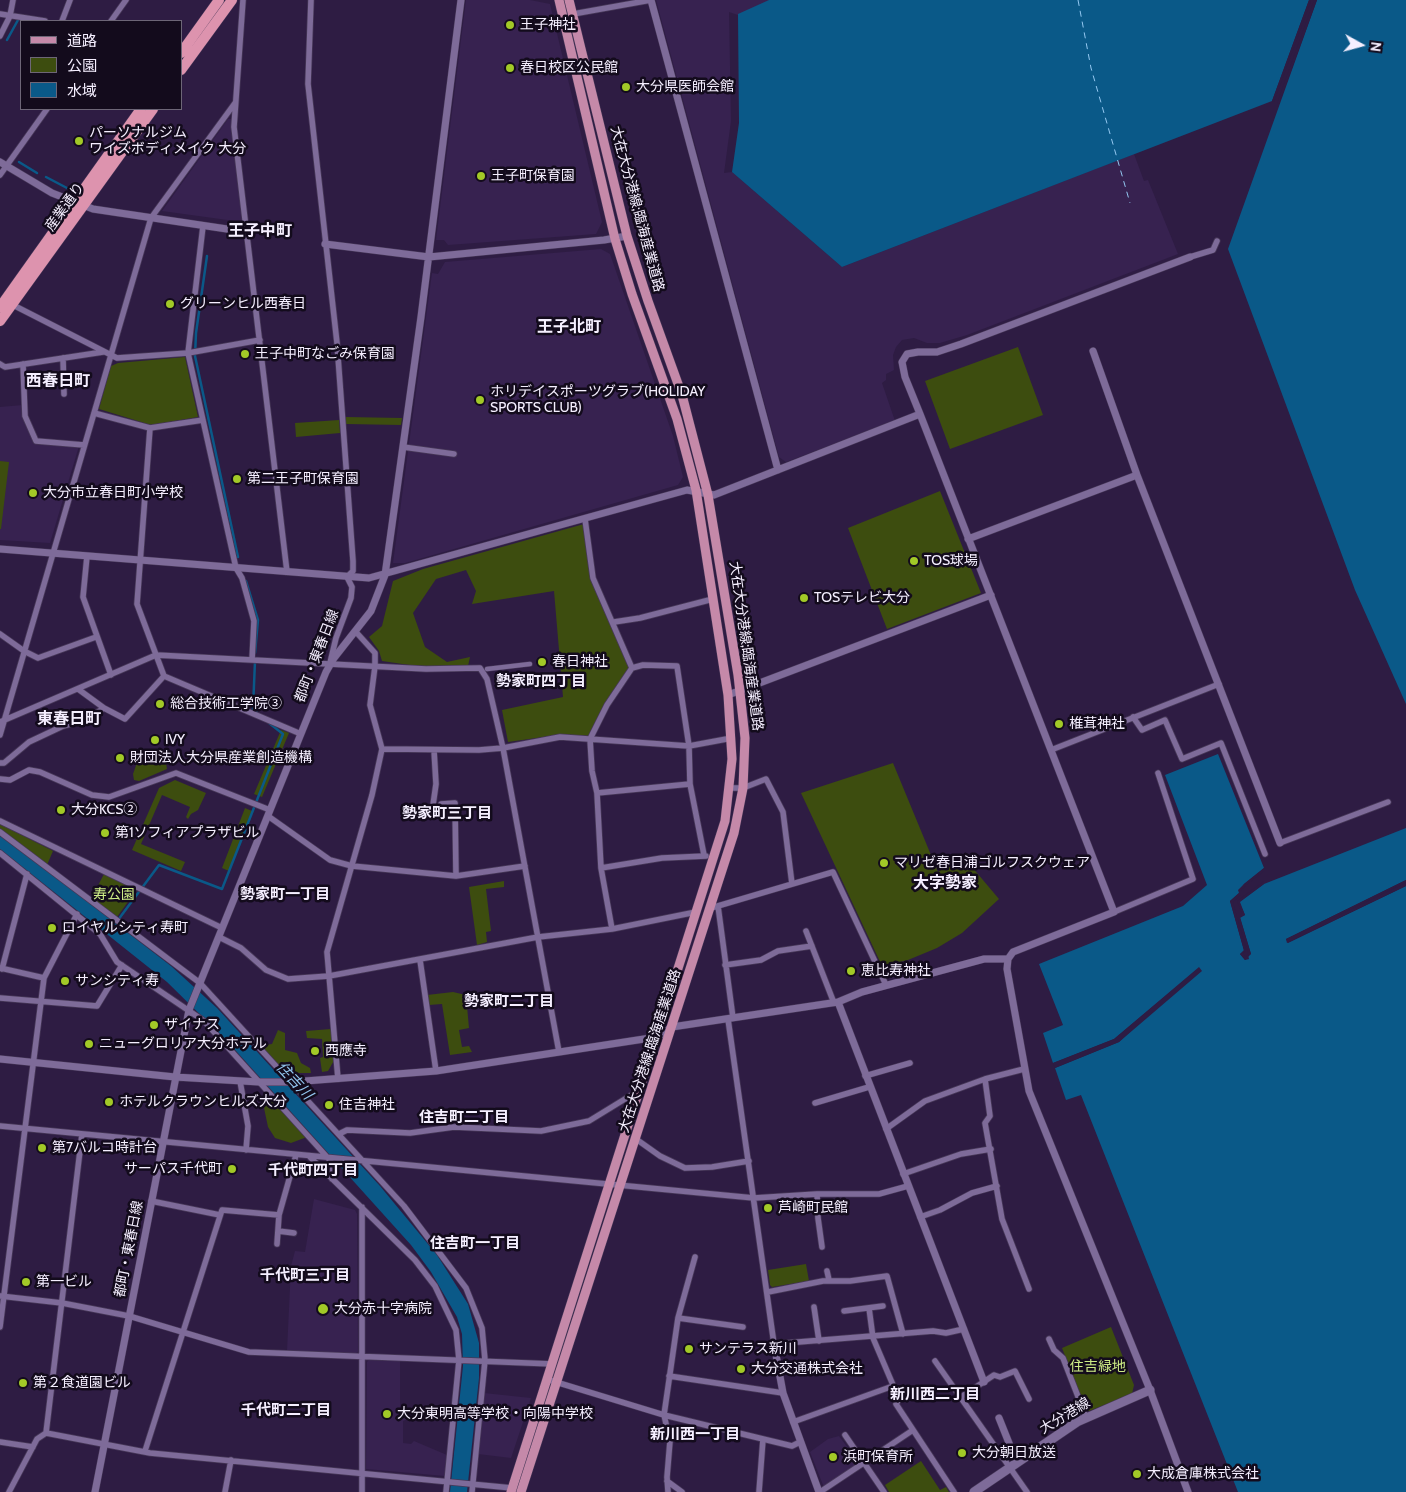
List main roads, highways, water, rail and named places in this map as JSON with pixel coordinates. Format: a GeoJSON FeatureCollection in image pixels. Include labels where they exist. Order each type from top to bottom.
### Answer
{"type":"FeatureCollection","features":[{"type":"Feature","properties":{"kind":"highway"},"geometry":{"type":"LineString","coordinates":[[182,52],[219,0]]}},
{"type":"Feature","properties":{"kind":"highway"},"geometry":{"type":"LineString","coordinates":[[182,69],[232,0]]}},
{"type":"Feature","properties":{"kind":"highway","name":"産業通り"},"geometry":{"type":"LineString","coordinates":[[79,204],[140,110]]}},
{"type":"Feature","properties":{"kind":"highway","name":"産業通り"},"geometry":{"type":"LineString","coordinates":[[0,321],[4,303],[152,110]]}},
{"type":"Feature","properties":{"kind":"main road","name":"大在大分港線;臨海産業道路"},"geometry":{"type":"LineString","coordinates":[[511,1490],[608,1185],[641,1089],[725,821],[730,788],[732,738],[728,695],[696,490],[677,419],[632,294],[615,239],[559,0]]}},
{"type":"Feature","properties":{"kind":"main road","name":"大在大分港線;臨海産業道路"},"geometry":{"type":"LineString","coordinates":[[521,1492],[672,1027],[714,907],[738,818],[743,788],[745,738],[740,692],[708,495],[682,395],[627,236],[569,0]]}},
{"type":"Feature","properties":{"kind":"main road","name":"大分港線"},"geometry":{"type":"LineString","coordinates":[[974,1492],[1086,1417],[1150,1390]]}},
{"type":"Feature","properties":{"kind":"water"},"geometry":{"type":"Polygon","coordinates":[[[769,0],[1309,0],[1272,101],[842,267],[732,172],[739,123],[738,14],[769,0]]]}},
{"type":"Feature","properties":{"kind":"water"},"geometry":{"type":"Polygon","coordinates":[[[1317,0],[1406,0],[1406,704],[1355,590],[1228,249],[1317,0]]]}},
{"type":"Feature","properties":{"kind":"water"},"geometry":{"type":"Polygon","coordinates":[[[1218,754],[1264,868],[1244,884],[1239,893],[1230,901],[1244,951],[1240,954],[1245,960],[1251,954],[1240,917],[1245,915],[1239,902],[1264,884],[1406,828],[1406,880],[1286,939],[1288,943],[1406,886],[1406,1492],[1238,1492],[1081,1095],[1066,1100],[1055,1068],[1119,1042],[1199,968],[1114,1039],[1053,1063],[1043,1033],[1063,1025],[1039,964],[1183,906],[1207,885],[1165,775],[1218,754]]]}},
{"type":"Feature","properties":{"kind":"water","name":"住吉川"},"geometry":{"type":"Polygon","coordinates":[[[0,834],[171,966],[217,1008],[380,1186],[437,1255],[468,1304],[479,1343],[479,1378],[467,1492],[450,1492],[463,1366],[462,1334],[457,1317],[431,1272],[411,1245],[227,1041],[167,982],[0,849],[0,834]]]}},
{"type":"Feature","properties":{"kind":"waterway"},"geometry":{"type":"LineString","coordinates":[[7,40],[18,20]]}},
{"type":"Feature","properties":{"kind":"waterway"},"geometry":{"type":"LineString","coordinates":[[19,162],[37,173]]}},
{"type":"Feature","properties":{"kind":"waterway"},"geometry":{"type":"LineString","coordinates":[[46,177],[67,188]]}},
{"type":"Feature","properties":{"kind":"waterway"},"geometry":{"type":"LineString","coordinates":[[207,256],[196,333],[195,356],[238,557]]}},
{"type":"Feature","properties":{"kind":"waterway"},"geometry":{"type":"LineString","coordinates":[[246,581],[258,620],[255,653]]}},
{"type":"Feature","properties":{"kind":"waterway"},"geometry":{"type":"LineString","coordinates":[[255,661],[253,709],[257,713]]}},
{"type":"Feature","properties":{"kind":"waterway"},"geometry":{"type":"LineString","coordinates":[[118,920],[159,865],[222,889],[283,734],[269,723]]}},
{"type":"Feature","properties":{"kind":"place","name":"王子神社"},"geometry":{"type":"Point","coordinates":[510,25]}},
{"type":"Feature","properties":{"kind":"place","name":"春日校区公民館"},"geometry":{"type":"Point","coordinates":[510,68]}},
{"type":"Feature","properties":{"kind":"place","name":"大分県医師会館"},"geometry":{"type":"Point","coordinates":[626,87]}},
{"type":"Feature","properties":{"kind":"place","name":"パーソナルジム ワイズボディメイク 大分"},"geometry":{"type":"Point","coordinates":[79,141]}},
{"type":"Feature","properties":{"kind":"place","name":"王子町保育園"},"geometry":{"type":"Point","coordinates":[481,176]}},
{"type":"Feature","properties":{"kind":"place","name":"グリーンヒル西春日"},"geometry":{"type":"Point","coordinates":[170,304]}},
{"type":"Feature","properties":{"kind":"place","name":"王子中町なごみ保育園"},"geometry":{"type":"Point","coordinates":[245,354]}},
{"type":"Feature","properties":{"kind":"place","name":"ホリデイスポーツグラブ(HOLIDAY SPORTS CLUB)"},"geometry":{"type":"Point","coordinates":[480,400]}},
{"type":"Feature","properties":{"kind":"place","name":"第二王子町保育園"},"geometry":{"type":"Point","coordinates":[237,479]}},
{"type":"Feature","properties":{"kind":"place","name":"大分市立春日町小学校"},"geometry":{"type":"Point","coordinates":[33,493]}},
{"type":"Feature","properties":{"kind":"place","name":"TOS球場"},"geometry":{"type":"Point","coordinates":[914,561]}},
{"type":"Feature","properties":{"kind":"place","name":"TOSテレビ大分"},"geometry":{"type":"Point","coordinates":[804,598]}},
{"type":"Feature","properties":{"kind":"place","name":"春日神社"},"geometry":{"type":"Point","coordinates":[542,662]}},
{"type":"Feature","properties":{"kind":"place","name":"総合技術工学院③"},"geometry":{"type":"Point","coordinates":[160,704]}},
{"type":"Feature","properties":{"kind":"place","name":"椎茸神社"},"geometry":{"type":"Point","coordinates":[1059,724]}},
{"type":"Feature","properties":{"kind":"place","name":"IVY"},"geometry":{"type":"Point","coordinates":[155,740]}},
{"type":"Feature","properties":{"kind":"place","name":"財団法人大分県産業創造機構"},"geometry":{"type":"Point","coordinates":[120,758]}},
{"type":"Feature","properties":{"kind":"place","name":"大分KCS②"},"geometry":{"type":"Point","coordinates":[61,810]}},
{"type":"Feature","properties":{"kind":"place","name":"第1ソフィアプラザビル"},"geometry":{"type":"Point","coordinates":[105,833]}},
{"type":"Feature","properties":{"kind":"place","name":"マリゼ春日浦ゴルフスクウェア"},"geometry":{"type":"Point","coordinates":[884,863]}},
{"type":"Feature","properties":{"kind":"place","name":"ロイヤルシティ寿町"},"geometry":{"type":"Point","coordinates":[52,928]}},
{"type":"Feature","properties":{"kind":"place","name":"恵比寿神社"},"geometry":{"type":"Point","coordinates":[851,971]}},
{"type":"Feature","properties":{"kind":"place","name":"サンシティ寿"},"geometry":{"type":"Point","coordinates":[65,981]}},
{"type":"Feature","properties":{"kind":"place","name":"ザイナス"},"geometry":{"type":"Point","coordinates":[154,1025]}},
{"type":"Feature","properties":{"kind":"place","name":"ニューグロリア大分ホテル"},"geometry":{"type":"Point","coordinates":[89,1044]}},
{"type":"Feature","properties":{"kind":"place","name":"西應寺"},"geometry":{"type":"Point","coordinates":[315,1051]}},
{"type":"Feature","properties":{"kind":"place","name":"ホテルクラウンヒルズ大分"},"geometry":{"type":"Point","coordinates":[109,1102]}},
{"type":"Feature","properties":{"kind":"place","name":"住吉神社"},"geometry":{"type":"Point","coordinates":[329,1105]}},
{"type":"Feature","properties":{"kind":"place","name":"第7バルコ時計台"},"geometry":{"type":"Point","coordinates":[42,1148]}},
{"type":"Feature","properties":{"kind":"place","name":"サーパス千代町"},"geometry":{"type":"Point","coordinates":[232,1169]}},
{"type":"Feature","properties":{"kind":"place","name":"芦崎町民館"},"geometry":{"type":"Point","coordinates":[768,1208]}},
{"type":"Feature","properties":{"kind":"place","name":"第一ビル"},"geometry":{"type":"Point","coordinates":[26,1282]}},
{"type":"Feature","properties":{"kind":"place","name":"大分赤十字病院"},"geometry":{"type":"Point","coordinates":[323,1309]}},
{"type":"Feature","properties":{"kind":"place","name":"サンテラス新川"},"geometry":{"type":"Point","coordinates":[689,1349]}},
{"type":"Feature","properties":{"kind":"place","name":"大分交通株式会社"},"geometry":{"type":"Point","coordinates":[741,1369]}},
{"type":"Feature","properties":{"kind":"place","name":"第２食道園ビル"},"geometry":{"type":"Point","coordinates":[23,1383]}},
{"type":"Feature","properties":{"kind":"place","name":"大分東明高等学校・向陽中学校"},"geometry":{"type":"Point","coordinates":[387,1414]}},
{"type":"Feature","properties":{"kind":"place","name":"大分朝日放送"},"geometry":{"type":"Point","coordinates":[962,1453]}},
{"type":"Feature","properties":{"kind":"place","name":"浜町保育所"},"geometry":{"type":"Point","coordinates":[833,1457]}},
{"type":"Feature","properties":{"kind":"place","name":"大成倉庫株式会社"},"geometry":{"type":"Point","coordinates":[1137,1474]}},
{"type":"Feature","properties":{"kind":"district","name":"王子中町"},"geometry":{"type":"Point","coordinates":[260,231]}},
{"type":"Feature","properties":{"kind":"district","name":"王子北町"},"geometry":{"type":"Point","coordinates":[569,327]}},
{"type":"Feature","properties":{"kind":"district","name":"西春日町"},"geometry":{"type":"Point","coordinates":[58,381]}},
{"type":"Feature","properties":{"kind":"district","name":"勢家町四丁目"},"geometry":{"type":"Point","coordinates":[541,682]}},
{"type":"Feature","properties":{"kind":"district","name":"東春日町"},"geometry":{"type":"Point","coordinates":[69,719]}},
{"type":"Feature","properties":{"kind":"district","name":"勢家町三丁目"},"geometry":{"type":"Point","coordinates":[447,814]}},
{"type":"Feature","properties":{"kind":"district","name":"大字勢家"},"geometry":{"type":"Point","coordinates":[945,883]}},
{"type":"Feature","properties":{"kind":"district","name":"勢家町一丁目"},"geometry":{"type":"Point","coordinates":[285,895]}},
{"type":"Feature","properties":{"kind":"district","name":"勢家町二丁目"},"geometry":{"type":"Point","coordinates":[509,1002]}},
{"type":"Feature","properties":{"kind":"district","name":"住吉町二丁目"},"geometry":{"type":"Point","coordinates":[464,1118]}},
{"type":"Feature","properties":{"kind":"district","name":"千代町四丁目"},"geometry":{"type":"Point","coordinates":[313,1171]}},
{"type":"Feature","properties":{"kind":"district","name":"住吉町一丁目"},"geometry":{"type":"Point","coordinates":[475,1244]}},
{"type":"Feature","properties":{"kind":"district","name":"千代町三丁目"},"geometry":{"type":"Point","coordinates":[305,1276]}},
{"type":"Feature","properties":{"kind":"district","name":"新川西二丁目"},"geometry":{"type":"Point","coordinates":[935,1395]}},
{"type":"Feature","properties":{"kind":"district","name":"千代町二丁目"},"geometry":{"type":"Point","coordinates":[286,1411]}},
{"type":"Feature","properties":{"kind":"district","name":"新川西一丁目"},"geometry":{"type":"Point","coordinates":[695,1435]}},
{"type":"Feature","properties":{"kind":"park label","name":"寿公園"},"geometry":{"type":"Point","coordinates":[114,895]}},
{"type":"Feature","properties":{"kind":"park label","name":"住吉緑地"},"geometry":{"type":"Point","coordinates":[1098,1367]}}]}
